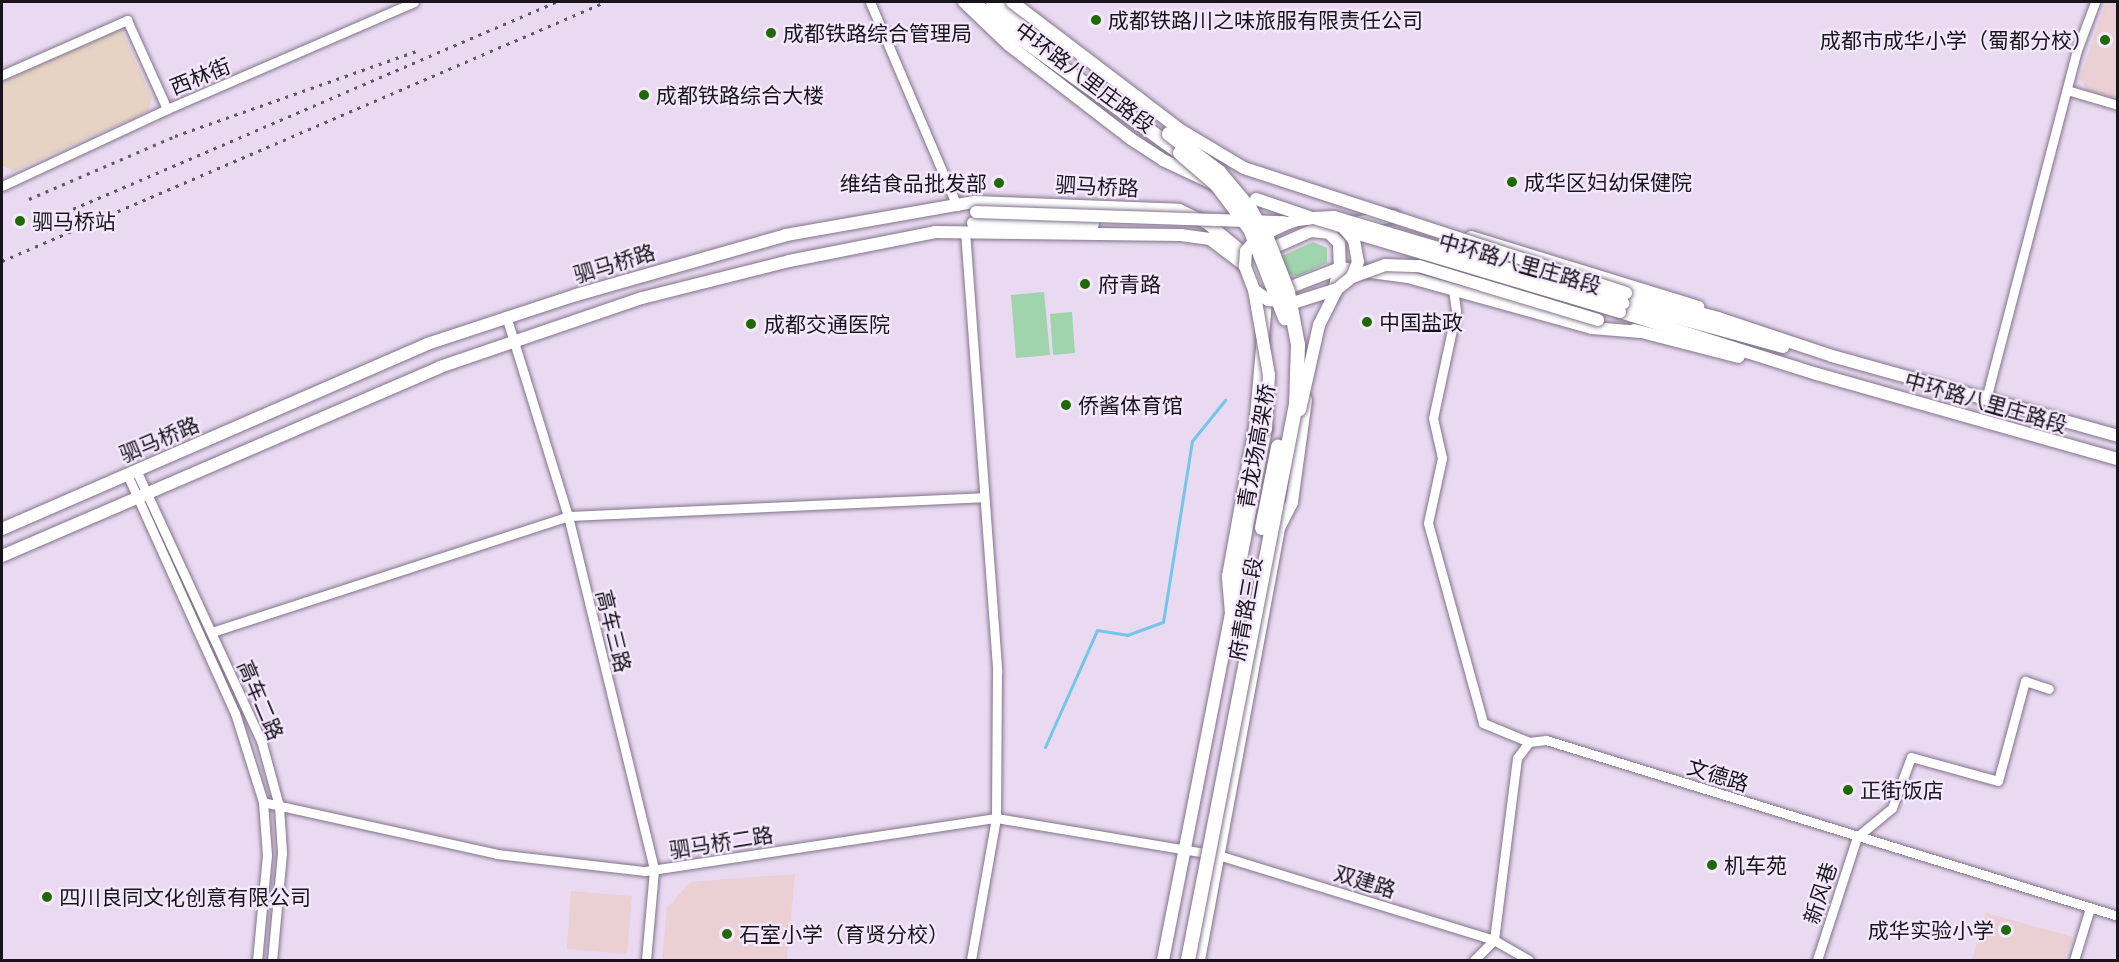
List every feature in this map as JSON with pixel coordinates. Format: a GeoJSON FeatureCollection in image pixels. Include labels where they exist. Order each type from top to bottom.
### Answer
{"type":"FeatureCollection","features":[{"type":"Feature","properties":{"kind":"highway","name":"青龙场高架桥"},"geometry":{"type":"LineString","coordinates":[[970,2],[1163,139],[1217,185],[1250,228],[1284,312],[1289,342],[1288,402],[1179,960]]}},
{"type":"Feature","properties":{"kind":"highway","name":"青龙场高架桥"},"geometry":{"type":"LineString","coordinates":[[993,2],[1219,172],[1267,238],[1294,321],[1298,345],[1296,404],[1188,960]]}},
{"type":"Feature","properties":{"kind":"main road","name":"中环路八里庄路段"},"geometry":{"type":"LineString","coordinates":[[964,2],[1009,45],[1131,139],[1201,179],[1390,245],[1623,302],[1718,318],[1832,356],[2118,436]]}},
{"type":"Feature","properties":{"kind":"main road","name":"中环路八里庄路段"},"geometry":{"type":"LineString","coordinates":[[1012,2],[1182,131],[1244,168],[1623,302],[1817,374],[2118,459]]}},
{"type":"Feature","properties":{"kind":"main road","name":"驷马桥路"},"geometry":{"type":"LineString","coordinates":[[2,529],[427,344],[506,316],[786,235],[957,206],[1055,203],[1179,210],[1207,223],[1258,274]]}},
{"type":"Feature","properties":{"kind":"main road"},"geometry":{"type":"LineString","coordinates":[[932,210],[972,222],[1192,228],[1216,237],[1258,274],[1291,287],[1340,268],[1408,277],[1592,328],[1641,332]]}},
{"type":"Feature","properties":{"kind":"main road"},"geometry":{"type":"LineString","coordinates":[[1315,224],[1399,215],[1688,301],[1718,318]]}},
{"type":"Feature","properties":{"kind":"main road"},"geometry":{"type":"LineString","coordinates":[[1231,613],[1266,429],[1269,375],[1254,290],[1258,274],[1272,246],[1315,224],[1340,218],[1789,349],[1832,356]]}},
{"type":"Feature","properties":{"kind":"main road","name":"驷马桥路"},"geometry":{"type":"LineString","coordinates":[[2,556],[440,367],[515,339],[663,292],[789,261],[935,232],[972,222],[1210,239],[1258,274]]}},
{"type":"Feature","properties":{"kind":"main road"},"geometry":{"type":"LineString","coordinates":[[972,222],[1288,223],[1343,227],[1354,240],[1358,262],[1352,277]]}},
{"type":"Feature","properties":{"kind":"main road","name":"府青路三段"},"geometry":{"type":"LineString","coordinates":[[1163,960],[1231,613],[1228,576],[1255,428],[1258,274],[1246,251],[1258,237],[1288,223]]}},
{"type":"Feature","properties":{"kind":"main road"},"geometry":{"type":"LineString","coordinates":[[1315,224],[1339,243],[1340,268]]}},
{"type":"Feature","properties":{"kind":"main road"},"geometry":{"type":"LineString","coordinates":[[1254,290],[1268,300],[1296,302],[1337,289],[1352,277],[1384,264],[1419,266],[1641,332],[1817,374]]}},
{"type":"Feature","properties":{"kind":"main road","name":"府青路三段"},"geometry":{"type":"LineString","coordinates":[[1199,960],[1279,528],[1292,502],[1311,373],[1340,268]]}},
{"type":"Feature","properties":{"kind":"main road"},"geometry":{"type":"LineString","coordinates":[[1279,528],[1319,325],[1337,289]]}},
{"type":"Feature","properties":{"kind":"street","name":"西林街"},"geometry":{"type":"LineString","coordinates":[[2,186],[167,108],[414,2]]}},
{"type":"Feature","properties":{"kind":"street"},"geometry":{"type":"LineString","coordinates":[[870,2],[957,206]]}},
{"type":"Feature","properties":{"kind":"street"},"geometry":{"type":"LineString","coordinates":[[1986,399],[2067,90],[2095,2]]}},
{"type":"Feature","properties":{"kind":"street"},"geometry":{"type":"LineString","coordinates":[[2,75],[127,20],[167,108]]}},
{"type":"Feature","properties":{"kind":"street"},"geometry":{"type":"LineString","coordinates":[[2067,90],[2118,105]]}},
{"type":"Feature","properties":{"kind":"street"},"geometry":{"type":"LineString","coordinates":[[971,960],[996,818],[997,672],[984,497],[972,222]]}},
{"type":"Feature","properties":{"kind":"street","name":"文德路"},"geometry":{"type":"LineString","coordinates":[[1454,289],[1456,311],[1433,418],[1442,458],[1428,523],[1483,723],[1528,742],[1546,740],[2118,916]]}},
{"type":"Feature","properties":{"kind":"street","name":"高车三路"},"geometry":{"type":"LineString","coordinates":[[506,316],[568,516],[654,870],[646,960]]}},
{"type":"Feature","properties":{"kind":"street","name":"高车二路"},"geometry":{"type":"LineString","coordinates":[[131,472],[149,493],[261,740],[279,806],[282,853],[272,960]]}},
{"type":"Feature","properties":{"kind":"street","name":"高车二路"},"geometry":{"type":"LineString","coordinates":[[131,472],[136,498],[235,713],[263,802],[267,855],[257,960]]}},
{"type":"Feature","properties":{"kind":"street"},"geometry":{"type":"LineString","coordinates":[[212,632],[568,516],[984,497]]}},
{"type":"Feature","properties":{"kind":"street"},"geometry":{"type":"LineString","coordinates":[[1857,837],[1892,808],[1911,757],[1998,781],[2025,681],[2049,689]]}},
{"type":"Feature","properties":{"kind":"street"},"geometry":{"type":"LineString","coordinates":[[1474,960],[1494,939],[1512,783],[1517,758],[1528,742]]}},
{"type":"Feature","properties":{"kind":"street","name":"驷马桥二路"},"geometry":{"type":"LineString","coordinates":[[263,802],[497,854],[654,870],[996,818],[1186,849]]}},
{"type":"Feature","properties":{"kind":"street","name":"新风巷"},"geometry":{"type":"LineString","coordinates":[[1817,960],[1857,837]]}},
{"type":"Feature","properties":{"kind":"street","name":"双建路"},"geometry":{"type":"LineString","coordinates":[[1186,849],[1218,855],[1494,939],[1529,960]]}},
{"type":"Feature","properties":{"kind":"street"},"geometry":{"type":"LineString","coordinates":[[2074,960],[2090,908]]}},
{"type":"Feature","properties":{"kind":"shaded area","name":"成都市成华小学（蜀都分校）"},"geometry":{"type":"Polygon","coordinates":[[[2106,2],[2117,2],[2117,100],[2088,91],[2080,78],[2106,2]]]}},
{"type":"Feature","properties":{"kind":"shaded area"},"geometry":{"type":"Polygon","coordinates":[[[121,29],[152,98],[148,111],[15,171],[2,166],[2,82],[121,29]]]}},
{"type":"Feature","properties":{"kind":"shaded area","name":"石室小学（育贤分校）"},"geometry":{"type":"Polygon","coordinates":[[[795,874],[787,960],[662,960],[667,908],[690,882],[795,874]]]}},
{"type":"Feature","properties":{"kind":"shaded area"},"geometry":{"type":"Polygon","coordinates":[[[571,891],[632,896],[627,954],[567,949],[571,891]]]}},
{"type":"Feature","properties":{"kind":"shaded area","name":"成华实验小学"},"geometry":{"type":"Polygon","coordinates":[[[1986,913],[2073,937],[2064,960],[1972,960],[1986,913]]]}},
{"type":"Feature","properties":{"kind":"green space"},"geometry":{"type":"Polygon","coordinates":[[[1313,242],[1327,248],[1327,263],[1298,276],[1285,275],[1279,263],[1282,256],[1313,242]]]}},
{"type":"Feature","properties":{"kind":"green space"},"geometry":{"type":"Polygon","coordinates":[[[1044,292],[1050,355],[1016,358],[1011,295],[1044,292]]]}},
{"type":"Feature","properties":{"kind":"green space"},"geometry":{"type":"Polygon","coordinates":[[[1072,312],[1075,353],[1053,355],[1050,314],[1072,312]]]}},
{"type":"Feature","properties":{"kind":"waterway"},"geometry":{"type":"LineString","coordinates":[[1045,747],[1097,630],[1127,635],[1163,622],[1192,441],[1225,400]]}},
{"type":"Feature","properties":{"kind":"railway"},"geometry":{"type":"LineString","coordinates":[[40,223],[556,2]]}},
{"type":"Feature","properties":{"kind":"railway"},"geometry":{"type":"LineString","coordinates":[[2,261],[605,2]]}},
{"type":"Feature","properties":{"kind":"railway"},"geometry":{"type":"LineString","coordinates":[[29,199],[175,136],[416,51]]}},
{"type":"Feature","properties":{"kind":"place","name":"成都铁路川之味旅服有限责任公司"},"geometry":{"type":"Point","coordinates":[1096,20]}},
{"type":"Feature","properties":{"kind":"place","name":"成都铁路综合管理局"},"geometry":{"type":"Point","coordinates":[771,33]}},
{"type":"Feature","properties":{"kind":"place","name":"成都市成华小学（蜀都分校）"},"geometry":{"type":"Point","coordinates":[2105,40]}},
{"type":"Feature","properties":{"kind":"place","name":"成都铁路综合大楼"},"geometry":{"type":"Point","coordinates":[644,95]}},
{"type":"Feature","properties":{"kind":"place","name":"成华区妇幼保健院"},"geometry":{"type":"Point","coordinates":[1512,182]}},
{"type":"Feature","properties":{"kind":"place","name":"维结食品批发部"},"geometry":{"type":"Point","coordinates":[999,183]}},
{"type":"Feature","properties":{"kind":"place","name":"驷马桥站"},"geometry":{"type":"Point","coordinates":[20,221]}},
{"type":"Feature","properties":{"kind":"place","name":"府青路"},"geometry":{"type":"Point","coordinates":[1085,284]}},
{"type":"Feature","properties":{"kind":"place","name":"中国盐政"},"geometry":{"type":"Point","coordinates":[1367,322]}},
{"type":"Feature","properties":{"kind":"place","name":"成都交通医院"},"geometry":{"type":"Point","coordinates":[751,324]}},
{"type":"Feature","properties":{"kind":"place","name":"侨酱体育馆"},"geometry":{"type":"Point","coordinates":[1066,405]}},
{"type":"Feature","properties":{"kind":"place","name":"正街饭店"},"geometry":{"type":"Point","coordinates":[1848,790]}},
{"type":"Feature","properties":{"kind":"place","name":"机车苑"},"geometry":{"type":"Point","coordinates":[1712,865]}},
{"type":"Feature","properties":{"kind":"place","name":"四川良同文化创意有限公司"},"geometry":{"type":"Point","coordinates":[47,897]}},
{"type":"Feature","properties":{"kind":"place","name":"成华实验小学"},"geometry":{"type":"Point","coordinates":[2006,930]}},
{"type":"Feature","properties":{"kind":"place","name":"石室小学（育贤分校）"},"geometry":{"type":"Point","coordinates":[727,934]}}]}
